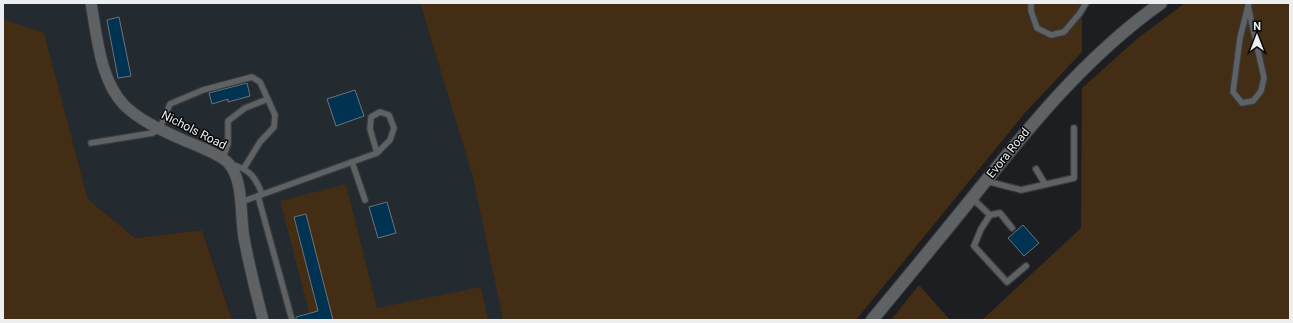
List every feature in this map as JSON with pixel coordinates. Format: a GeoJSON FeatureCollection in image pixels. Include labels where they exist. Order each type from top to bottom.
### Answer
{"type":"FeatureCollection","features":[{"type":"Feature","properties":{"kind":"street","name":"Nichols Road"},"geometry":{"type":"LineString","coordinates":[[91,3],[104,65],[111,86],[124,105],[140,117],[160,128],[226,161],[237,182],[241,202],[245,242],[263,320]]}},
{"type":"Feature","properties":{"kind":"street","name":"Evora Road"},"geometry":{"type":"LineString","coordinates":[[872,320],[1041,114],[1082,70],[1120,35],[1161,3]]}},
{"type":"Feature","properties":{"kind":"lane"},"geometry":{"type":"LineString","coordinates":[[1031,3],[1031,11],[1037,28],[1051,35],[1064,32],[1080,13],[1086,3]]}},
{"type":"Feature","properties":{"kind":"lane"},"geometry":{"type":"LineString","coordinates":[[1249,4],[1264,78],[1261,91],[1253,101],[1242,103],[1233,92],[1240,38],[1249,4]]}},
{"type":"Feature","properties":{"kind":"lane"},"geometry":{"type":"LineString","coordinates":[[91,143],[147,135],[160,128],[170,104],[203,90],[252,77],[260,82],[268,99],[275,115],[274,127],[260,142],[244,168]]}},
{"type":"Feature","properties":{"kind":"lane"},"geometry":{"type":"LineString","coordinates":[[268,99],[244,108],[228,121],[226,161],[244,168],[256,180],[292,320]]}},
{"type":"Feature","properties":{"kind":"lane"},"geometry":{"type":"LineString","coordinates":[[241,202],[376,153],[390,140],[394,128],[389,115],[380,112],[371,117],[370,129],[376,153]]}},
{"type":"Feature","properties":{"kind":"lane"},"geometry":{"type":"LineString","coordinates":[[986,181],[1021,190],[1074,178],[1074,128]]}},
{"type":"Feature","properties":{"kind":"lane"},"geometry":{"type":"LineString","coordinates":[[352,162],[365,200]]}},
{"type":"Feature","properties":{"kind":"lane"},"geometry":{"type":"LineString","coordinates":[[1036,169],[1045,184]]}},
{"type":"Feature","properties":{"kind":"lane"},"geometry":{"type":"LineString","coordinates":[[972,198],[990,215]]}},
{"type":"Feature","properties":{"kind":"lane"},"geometry":{"type":"LineString","coordinates":[[1012,228],[1000,214],[990,215],[980,229],[974,246],[1007,282],[1026,266]]}},
{"type":"Feature","properties":{"kind":"shaded area"},"geometry":{"type":"Polygon","coordinates":[[[3,3],[420,3],[474,177],[503,320],[232,320],[202,230],[135,238],[88,199],[44,34],[3,19],[3,3]]]}},
{"type":"Feature","properties":{"kind":"shaded area"},"geometry":{"type":"Polygon","coordinates":[[[420,3],[1082,3],[1082,52],[1024,114],[856,320],[503,320],[473,177],[420,3]]]}},
{"type":"Feature","properties":{"kind":"shaded area"},"geometry":{"type":"Polygon","coordinates":[[[1185,3],[1290,3],[1290,320],[982,320],[1081,228],[1082,88],[1138,38],[1185,3]]]}},
{"type":"Feature","properties":{"kind":"shaded area"},"geometry":{"type":"Polygon","coordinates":[[[3,19],[44,33],[88,199],[135,238],[202,230],[232,320],[3,320],[3,19]]]}},
{"type":"Feature","properties":{"kind":"shaded area"},"geometry":{"type":"Polygon","coordinates":[[[346,184],[377,308],[481,287],[488,320],[311,320],[280,201],[346,184]]]}},
{"type":"Feature","properties":{"kind":"shaded area"},"geometry":{"type":"Polygon","coordinates":[[[919,285],[950,320],[891,320],[919,285]]]}},
{"type":"Feature","properties":{"kind":"building"},"geometry":{"type":"Polygon","coordinates":[[[119,17],[131,76],[118,78],[107,20],[119,17]]]}},
{"type":"Feature","properties":{"kind":"building"},"geometry":{"type":"Polygon","coordinates":[[[247,83],[250,96],[228,102],[228,99],[212,104],[209,93],[247,83]]]}},
{"type":"Feature","properties":{"kind":"building"},"geometry":{"type":"Polygon","coordinates":[[[355,90],[364,116],[336,126],[327,99],[355,90]]]}},
{"type":"Feature","properties":{"kind":"building"},"geometry":{"type":"Polygon","coordinates":[[[387,202],[396,233],[378,238],[369,207],[387,202]]]}},
{"type":"Feature","properties":{"kind":"building"},"geometry":{"type":"Polygon","coordinates":[[[306,214],[333,320],[296,320],[296,317],[318,311],[294,217],[306,214]]]}},
{"type":"Feature","properties":{"kind":"building"},"geometry":{"type":"Polygon","coordinates":[[[1023,225],[1039,243],[1024,256],[1008,238],[1023,225]]]}}]}
